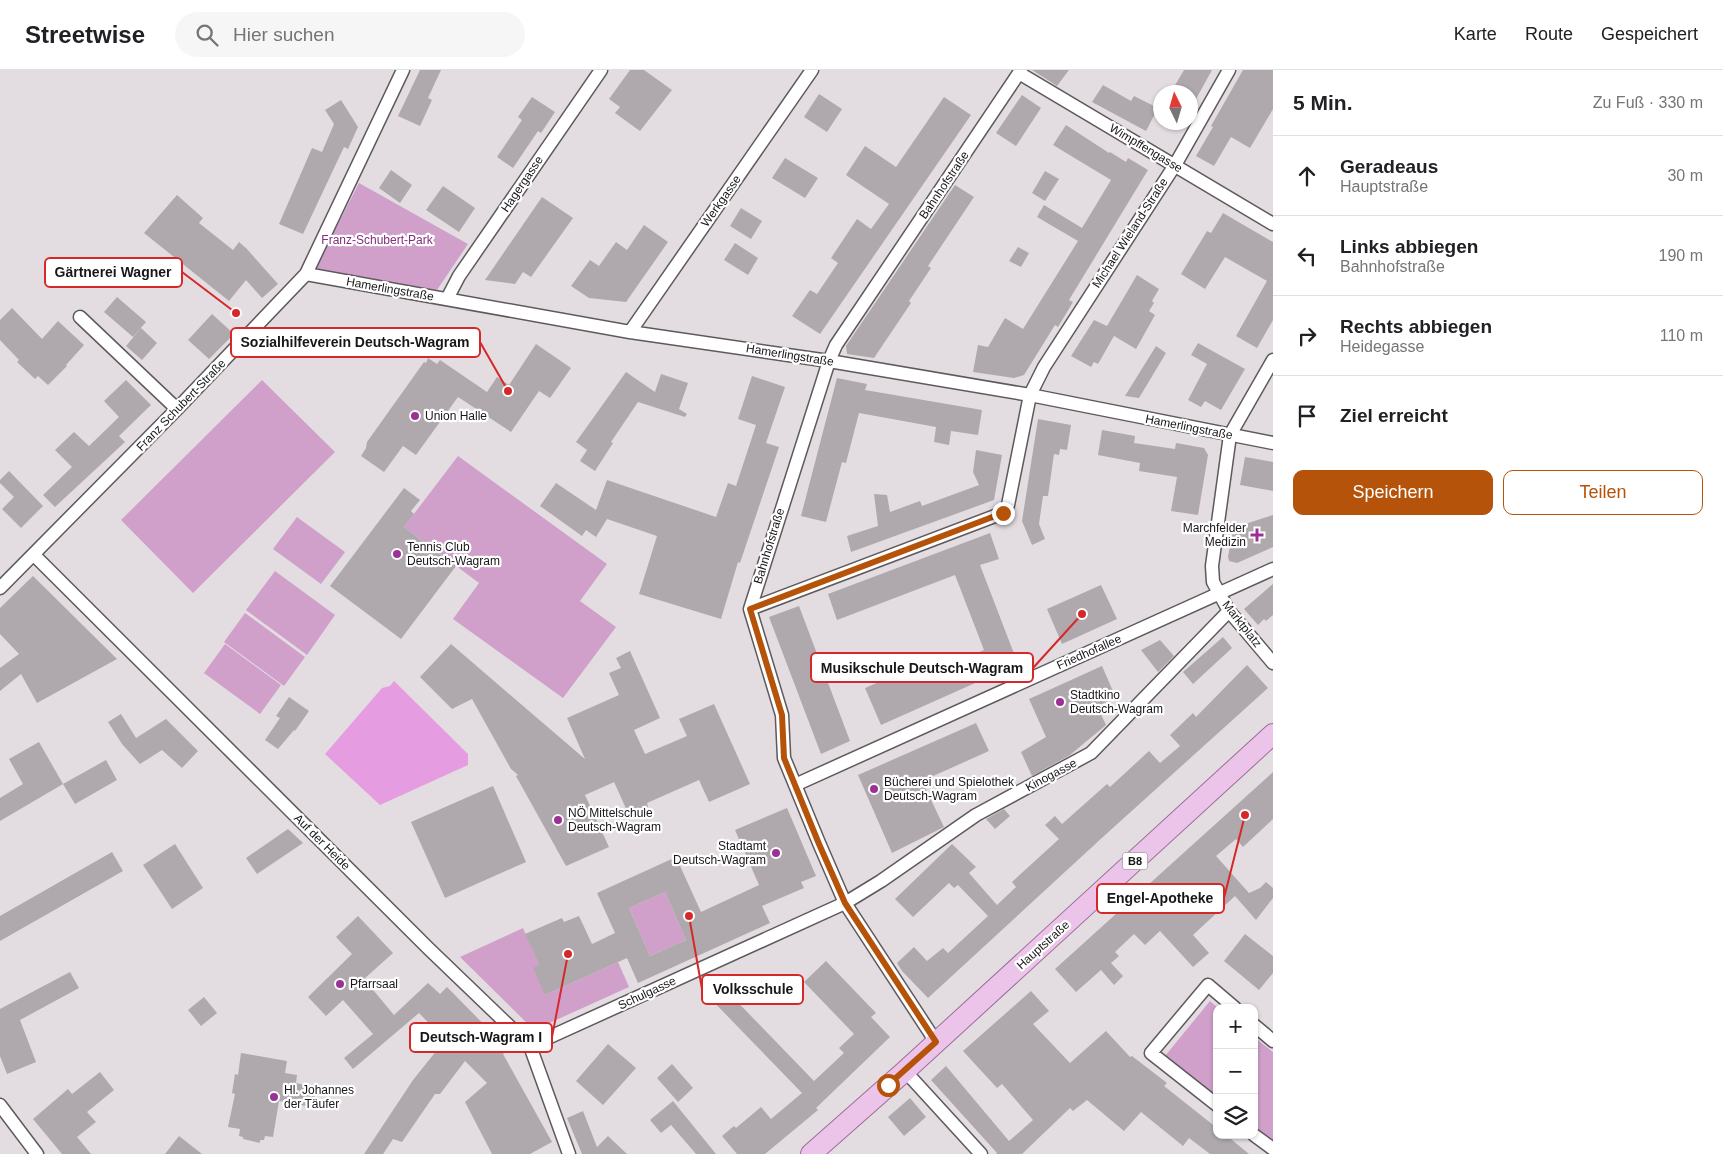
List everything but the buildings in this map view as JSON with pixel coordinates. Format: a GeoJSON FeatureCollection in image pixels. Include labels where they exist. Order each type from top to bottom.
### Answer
{"type":"FeatureCollection","features":[{"type":"Feature","properties":{"kind":"main road","name":"Hauptstraße"},"geometry":{"type":"LineString","coordinates":[[811,1154],[905,1071],[1273,734]]}},
{"type":"Feature","properties":{"kind":"street","name":"Franz Schubert-Straße"},"geometry":{"type":"LineString","coordinates":[[0,588],[306,274],[403,70]]}},
{"type":"Feature","properties":{"kind":"street","name":"Hagergasse"},"geometry":{"type":"LineString","coordinates":[[447,299],[459,276],[600,70]]}},
{"type":"Feature","properties":{"kind":"street","name":"Werkgasse"},"geometry":{"type":"LineString","coordinates":[[630,332],[812,70]]}},
{"type":"Feature","properties":{"kind":"street","name":"Michael Wieland-Straße"},"geometry":{"type":"LineString","coordinates":[[750,609],[1000,515],[1005,511],[1008,505],[1030,395],[1044,367],[1175,164],[1229,70]]}},
{"type":"Feature","properties":{"kind":"street","name":"Wimpffengasse"},"geometry":{"type":"LineString","coordinates":[[1020,71],[1273,224]]}},
{"type":"Feature","properties":{"kind":"street","name":"Bahnhofstraße"},"geometry":{"type":"LineString","coordinates":[[750,609],[828,361],[836,345],[1020,71]]}},
{"type":"Feature","properties":{"kind":"street","name":"Hamerlingstraße"},"geometry":{"type":"LineString","coordinates":[[306,274],[630,332],[828,361],[1030,395],[1273,443]]}},
{"type":"Feature","properties":{"kind":"street"},"geometry":{"type":"LineString","coordinates":[[80,317],[177,408]]}},
{"type":"Feature","properties":{"kind":"street"},"geometry":{"type":"LineString","coordinates":[[1230,435],[1273,360]]}},
{"type":"Feature","properties":{"kind":"street","name":"Marktplatz"},"geometry":{"type":"LineString","coordinates":[[1230,435],[1212,566],[1213,582],[1229,611],[1273,663]]}},
{"type":"Feature","properties":{"kind":"street","name":"Auf der Heide"},"geometry":{"type":"LineString","coordinates":[[34,555],[428,948],[530,1046],[569,1154]]}},
{"type":"Feature","properties":{"kind":"street","name":"Friedhofallee"},"geometry":{"type":"LineString","coordinates":[[795,785],[1273,569]]}},
{"type":"Feature","properties":{"kind":"street"},"geometry":{"type":"LineString","coordinates":[[750,609],[782,715],[784,758],[845,903],[936,1042]]}},
{"type":"Feature","properties":{"kind":"street","name":"Kinogasse"},"geometry":{"type":"LineString","coordinates":[[845,903],[976,816],[1091,753],[1229,611]]}},
{"type":"Feature","properties":{"kind":"street","name":"Schulgasse"},"geometry":{"type":"LineString","coordinates":[[530,1046],[845,903]]}},
{"type":"Feature","properties":{"kind":"street"},"geometry":{"type":"LineString","coordinates":[[1213,1102],[1151,1053],[1208,985],[1229,1004]]}},
{"type":"Feature","properties":{"kind":"street"},"geometry":{"type":"LineString","coordinates":[[1258,1028],[1273,1041]]}},
{"type":"Feature","properties":{"kind":"street"},"geometry":{"type":"LineString","coordinates":[[905,1071],[981,1154]]}},
{"type":"Feature","properties":{"kind":"street"},"geometry":{"type":"LineString","coordinates":[[0,1105],[36,1154]]}},
{"type":"Feature","properties":{"kind":"street"},"geometry":{"type":"LineString","coordinates":[[1258,1137],[1273,1149]]}},
{"type":"Feature","properties":{"kind":"green space","name":"Franz-Schubert-Park"},"geometry":{"type":"Polygon","coordinates":[[[359,183],[468,244],[437,290],[313,273],[359,183]]]}},
{"type":"Feature","properties":{"kind":"green space"},"geometry":{"type":"Polygon","coordinates":[[[262,380],[335,452],[193,593],[121,520],[262,380]]]}},
{"type":"Feature","properties":{"kind":"green space"},"geometry":{"type":"Polygon","coordinates":[[[458,456],[607,564],[580,601],[616,627],[563,698],[453,619],[479,583],[404,527],[458,456]]]}},
{"type":"Feature","properties":{"kind":"green space"},"geometry":{"type":"Polygon","coordinates":[[[297,517],[345,552],[321,584],[273,549],[297,517]]]}},
{"type":"Feature","properties":{"kind":"green space"},"geometry":{"type":"Polygon","coordinates":[[[275,571],[335,615],[307,655],[246,610],[275,571]]]}},
{"type":"Feature","properties":{"kind":"green space"},"geometry":{"type":"Polygon","coordinates":[[[245,613],[305,657],[284,686],[224,642],[245,613]]]}},
{"type":"Feature","properties":{"kind":"green space"},"geometry":{"type":"Polygon","coordinates":[[[225,644],[281,685],[260,714],[204,673],[225,644]]]}},
{"type":"Feature","properties":{"kind":"green space"},"geometry":{"type":"Polygon","coordinates":[[[665,892],[686,940],[650,956],[629,908],[665,892]]]}},
{"type":"Feature","properties":{"kind":"green space"},"geometry":{"type":"Polygon","coordinates":[[[523,928],[539,965],[545,995],[618,962],[629,987],[534,1030],[460,957],[523,928]]]}},
{"type":"Feature","properties":{"kind":"green space"},"geometry":{"type":"Polygon","coordinates":[[[1210,1001],[1213,1004],[1213,1094],[1165,1056],[1210,1001]]]}},
{"type":"Feature","properties":{"kind":"green space"},"geometry":{"type":"Polygon","coordinates":[[[1258,1040],[1273,1052],[1273,1142],[1258,1130],[1258,1040]]]}},
{"type":"Feature","properties":{"kind":"shaded area"},"geometry":{"type":"Polygon","coordinates":[[[394,681],[468,754],[468,765],[380,805],[325,754],[382,688],[390,686],[394,681]]]}},
{"type":"Feature","properties":{"kind":"place","name":"Gärtnerei Wagner"},"geometry":{"type":"Point","coordinates":[236,313]}},
{"type":"Feature","properties":{"kind":"place","name":"Sozialhilfeverein Deutsch-Wagram"},"geometry":{"type":"Point","coordinates":[508,391]}},
{"type":"Feature","properties":{"kind":"place","name":"Union Halle"},"geometry":{"type":"Point","coordinates":[415,416]}},
{"type":"Feature","properties":{"kind":"place","name":"Marchfelder Medizin"},"geometry":{"type":"Point","coordinates":[1257,535]}},
{"type":"Feature","properties":{"kind":"place","name":"Tennis Club Deutsch-Wagram"},"geometry":{"type":"Point","coordinates":[397,554]}},
{"type":"Feature","properties":{"kind":"place","name":"Musikschule Deutsch-Wagram"},"geometry":{"type":"Point","coordinates":[1082,614]}},
{"type":"Feature","properties":{"kind":"place","name":"Stadtkino Deutsch-Wagram"},"geometry":{"type":"Point","coordinates":[1060,702]}},
{"type":"Feature","properties":{"kind":"place","name":"Bücherei und Spielothek Deutsch-Wagram"},"geometry":{"type":"Point","coordinates":[874,789]}},
{"type":"Feature","properties":{"kind":"place","name":"Engel-Apotheke"},"geometry":{"type":"Point","coordinates":[1245,815]}},
{"type":"Feature","properties":{"kind":"place","name":"NÖ Mittelschule Deutsch-Wagram"},"geometry":{"type":"Point","coordinates":[558,820]}},
{"type":"Feature","properties":{"kind":"place","name":"Stadtamt Deutsch-Wagram"},"geometry":{"type":"Point","coordinates":[776,853]}},
{"type":"Feature","properties":{"kind":"place","name":"Volksschule"},"geometry":{"type":"Point","coordinates":[689,916]}},
{"type":"Feature","properties":{"kind":"place","name":"Deutsch-Wagram I"},"geometry":{"type":"Point","coordinates":[568,954]}},
{"type":"Feature","properties":{"kind":"place","name":"Pfarrsaal"},"geometry":{"type":"Point","coordinates":[340,984]}},
{"type":"Feature","properties":{"kind":"place","name":"Hl. Johannes der Täufer"},"geometry":{"type":"Point","coordinates":[274,1097]}},
{"type":"Feature","properties":{"kind":"route"},"geometry":{"type":"LineString","coordinates":[[888,1085],[936,1042],[845,903],[819,844],[784,758],[782,715],[750,609],[1003,513]]}}]}
